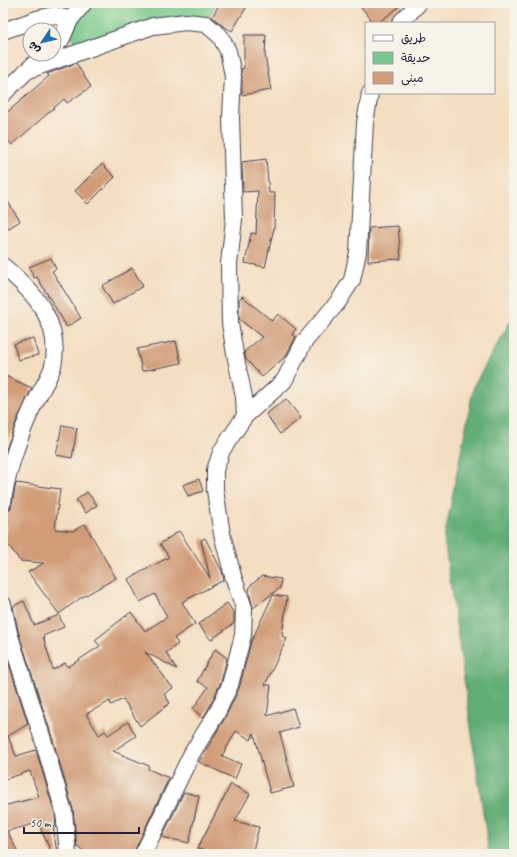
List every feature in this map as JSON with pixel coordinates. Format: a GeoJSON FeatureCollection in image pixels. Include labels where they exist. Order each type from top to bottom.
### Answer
{"type":"FeatureCollection","features":[{"type":"Feature","properties":{"kind":"street"},"geometry":{"type":"LineString","coordinates":[[62,38],[70,20],[84,3]]}},
{"type":"Feature","properties":{"kind":"street"},"geometry":{"type":"LineString","coordinates":[[401,22],[419,3]]}},
{"type":"Feature","properties":{"kind":"street"},"geometry":{"type":"LineString","coordinates":[[3,31],[54,14],[70,20]]}},
{"type":"Feature","properties":{"kind":"street"},"geometry":{"type":"LineString","coordinates":[[26,71],[153,26],[186,22],[206,24],[220,36],[228,51],[232,76],[231,117],[234,219],[230,264],[230,323],[244,397],[245,416]]}},
{"type":"Feature","properties":{"kind":"street"},"geometry":{"type":"LineString","coordinates":[[3,94],[36,62]]}},
{"type":"Feature","properties":{"kind":"street"},"geometry":{"type":"LineString","coordinates":[[143,854],[192,753],[217,713],[230,685],[243,635],[244,608],[233,576],[222,534],[215,490],[215,470],[222,450],[245,416],[284,381],[304,342],[338,302],[352,280],[358,252],[365,123],[370,94]]}},
{"type":"Feature","properties":{"kind":"street"},"geometry":{"type":"LineString","coordinates":[[3,266],[23,282],[41,305],[49,318],[55,340],[53,367],[29,414],[12,457],[3,502]]}},
{"type":"Feature","properties":{"kind":"street"},"geometry":{"type":"LineString","coordinates":[[3,604],[9,634],[44,742],[64,812],[68,854]]}},
{"type":"Feature","properties":{"kind":"green space"},"geometry":{"type":"Polygon","coordinates":[[[91,3],[216,3],[208,19],[163,17],[77,46],[71,37],[75,23],[91,3]]]}},
{"type":"Feature","properties":{"kind":"green space"},"geometry":{"type":"Polygon","coordinates":[[[514,315],[514,854],[489,854],[444,539],[474,385],[514,315]]]}},
{"type":"Feature","properties":{"kind":"building"},"geometry":{"type":"Polygon","coordinates":[[[220,3],[249,3],[232,31],[212,17],[220,3]]]}},
{"type":"Feature","properties":{"kind":"building"},"geometry":{"type":"Polygon","coordinates":[[[358,3],[404,3],[379,22],[373,22],[358,3]]]}},
{"type":"Feature","properties":{"kind":"building"},"geometry":{"type":"Polygon","coordinates":[[[244,35],[266,35],[265,55],[271,90],[242,95],[241,69],[244,68],[244,35]]]}},
{"type":"Feature","properties":{"kind":"building"},"geometry":{"type":"Polygon","coordinates":[[[76,63],[91,87],[67,103],[64,99],[12,145],[3,135],[3,116],[49,76],[47,74],[76,63]]]}},
{"type":"Feature","properties":{"kind":"building"},"geometry":{"type":"Polygon","coordinates":[[[266,159],[269,193],[275,193],[274,228],[265,267],[245,263],[251,233],[256,234],[258,191],[243,192],[242,162],[266,159]]]}},
{"type":"Feature","properties":{"kind":"building"},"geometry":{"type":"Polygon","coordinates":[[[102,164],[115,177],[88,204],[75,191],[102,164]]]}},
{"type":"Feature","properties":{"kind":"building"},"geometry":{"type":"Polygon","coordinates":[[[3,194],[20,221],[3,232],[3,194]]]}},
{"type":"Feature","properties":{"kind":"building"},"geometry":{"type":"Polygon","coordinates":[[[398,226],[401,259],[368,261],[369,228],[398,226]]]}},
{"type":"Feature","properties":{"kind":"building"},"geometry":{"type":"Polygon","coordinates":[[[51,258],[56,269],[52,271],[81,318],[67,327],[37,277],[34,278],[29,267],[51,258]]]}},
{"type":"Feature","properties":{"kind":"building"},"geometry":{"type":"Polygon","coordinates":[[[132,268],[143,286],[113,304],[102,286],[132,268]]]}},
{"type":"Feature","properties":{"kind":"building"},"geometry":{"type":"Polygon","coordinates":[[[242,296],[272,321],[278,314],[296,329],[292,334],[296,337],[286,356],[262,377],[246,359],[244,352],[262,337],[239,319],[239,300],[242,296]]]}},
{"type":"Feature","properties":{"kind":"building"},"geometry":{"type":"Polygon","coordinates":[[[33,338],[38,355],[18,360],[14,344],[33,338]]]}},
{"type":"Feature","properties":{"kind":"building"},"geometry":{"type":"Polygon","coordinates":[[[176,341],[181,363],[142,371],[137,349],[176,341]]]}},
{"type":"Feature","properties":{"kind":"building"},"geometry":{"type":"Polygon","coordinates":[[[3,375],[32,388],[16,422],[3,458],[3,375]]]}},
{"type":"Feature","properties":{"kind":"building"},"geometry":{"type":"Polygon","coordinates":[[[286,399],[301,418],[280,434],[266,414],[286,399]]]}},
{"type":"Feature","properties":{"kind":"building"},"geometry":{"type":"Polygon","coordinates":[[[62,425],[77,428],[72,458],[56,455],[62,425]]]}},
{"type":"Feature","properties":{"kind":"building"},"geometry":{"type":"Polygon","coordinates":[[[199,479],[203,491],[188,496],[183,485],[199,479]]]}},
{"type":"Feature","properties":{"kind":"building"},"geometry":{"type":"Polygon","coordinates":[[[16,483],[60,489],[55,529],[73,531],[85,524],[116,578],[79,599],[59,614],[28,572],[44,563],[20,561],[5,540],[7,525],[3,525],[3,511],[7,511],[11,508],[16,483]]]}},
{"type":"Feature","properties":{"kind":"building"},"geometry":{"type":"Polygon","coordinates":[[[87,492],[97,505],[86,513],[76,500],[87,492]]]}},
{"type":"Feature","properties":{"kind":"building"},"geometry":{"type":"Polygon","coordinates":[[[179,531],[210,578],[201,540],[205,538],[222,571],[224,580],[182,602],[195,624],[174,638],[178,644],[166,653],[177,669],[145,652],[173,688],[164,694],[170,703],[140,726],[123,699],[111,705],[110,701],[86,714],[99,735],[105,731],[108,735],[128,722],[136,736],[113,751],[149,766],[148,769],[169,778],[132,854],[86,854],[78,846],[77,847],[73,809],[53,740],[18,631],[13,606],[24,601],[34,625],[59,615],[64,627],[43,636],[53,670],[65,663],[68,667],[100,646],[95,640],[131,612],[145,631],[167,617],[155,594],[140,602],[128,579],[169,557],[160,544],[179,531]]]}},
{"type":"Feature","properties":{"kind":"building"},"geometry":{"type":"Polygon","coordinates":[[[262,576],[281,579],[280,588],[253,608],[249,592],[250,586],[262,576]]]}},
{"type":"Feature","properties":{"kind":"building"},"geometry":{"type":"Polygon","coordinates":[[[273,595],[287,597],[282,636],[287,638],[265,685],[271,685],[267,716],[293,708],[299,727],[280,733],[294,787],[270,793],[254,733],[251,740],[236,731],[222,756],[241,764],[235,779],[199,762],[225,718],[239,689],[251,642],[273,595]]]}},
{"type":"Feature","properties":{"kind":"building"},"geometry":{"type":"Polygon","coordinates":[[[227,603],[234,613],[234,623],[211,640],[198,624],[227,603]]]}},
{"type":"Feature","properties":{"kind":"building"},"geometry":{"type":"Polygon","coordinates":[[[3,645],[28,724],[8,736],[16,756],[36,750],[55,814],[56,828],[53,825],[57,854],[52,854],[38,823],[7,831],[19,854],[3,854],[3,806],[39,797],[30,771],[3,780],[3,645]]]}},
{"type":"Feature","properties":{"kind":"building"},"geometry":{"type":"Polygon","coordinates":[[[215,649],[227,658],[221,682],[203,718],[193,709],[208,687],[197,681],[215,649]]]}},
{"type":"Feature","properties":{"kind":"building"},"geometry":{"type":"Polygon","coordinates":[[[231,784],[250,794],[235,821],[259,827],[252,854],[222,854],[197,849],[231,784]]]}},
{"type":"Feature","properties":{"kind":"building"},"geometry":{"type":"Polygon","coordinates":[[[184,792],[199,796],[189,843],[162,837],[184,792]]]}}]}
